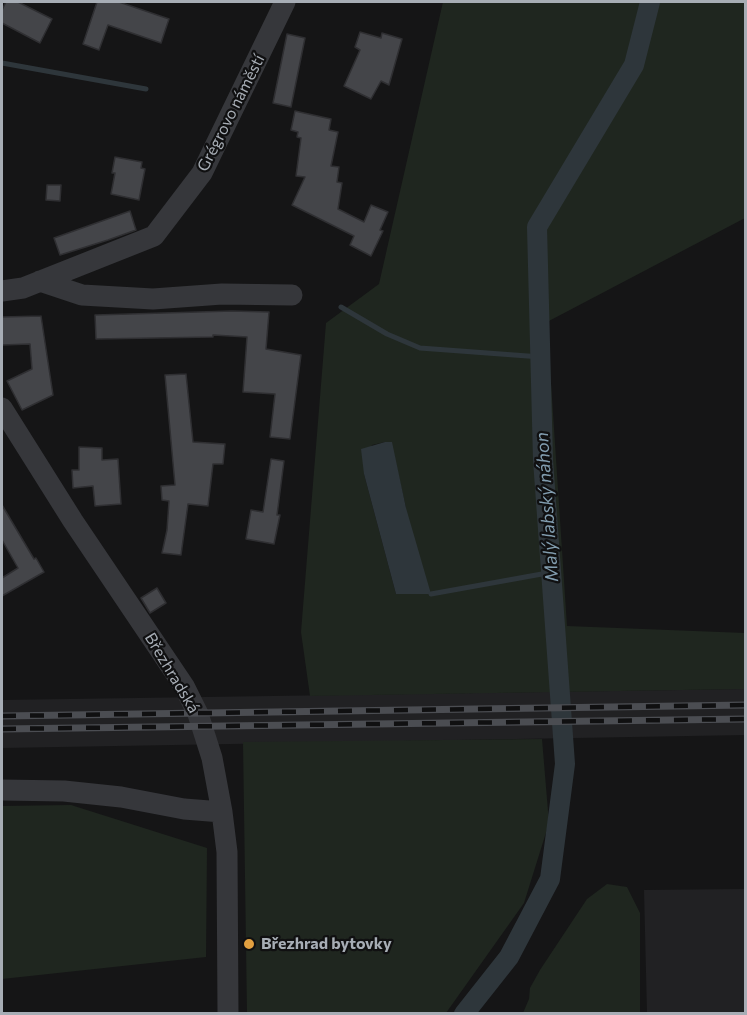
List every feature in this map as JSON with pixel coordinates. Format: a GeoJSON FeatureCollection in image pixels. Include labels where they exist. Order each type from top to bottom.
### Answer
{"type":"FeatureCollection","features":[{"type":"Feature","properties":{"kind":"street","name":"Grégrovo náměstí"},"geometry":{"type":"LineString","coordinates":[[2,291],[23,288],[154,236],[202,173],[285,2]]}},
{"type":"Feature","properties":{"kind":"street"},"geometry":{"type":"LineString","coordinates":[[40,281],[82,295],[153,299],[222,294],[292,295]]}},
{"type":"Feature","properties":{"kind":"street","name":"Březhradská"},"geometry":{"type":"LineString","coordinates":[[2,408],[73,521],[184,686],[202,726],[212,758],[227,852],[228,1014]]}},
{"type":"Feature","properties":{"kind":"street"},"geometry":{"type":"LineString","coordinates":[[2,790],[64,791],[121,797],[184,809],[222,812]]}},
{"type":"Feature","properties":{"kind":"shaded area"},"geometry":{"type":"Polygon","coordinates":[[[443,2],[745,2],[745,218],[547,322],[567,626],[745,633],[745,689],[310,696],[301,632],[326,323],[379,284],[443,2]],[[391,442],[372,445],[364,474],[396,594],[406,508],[391,442]]]}},
{"type":"Feature","properties":{"kind":"shaded area"},"geometry":{"type":"Polygon","coordinates":[[[392,442],[406,508],[431,594],[396,594],[364,474],[361,449],[392,442]]]}},
{"type":"Feature","properties":{"kind":"shaded area"},"geometry":{"type":"Polygon","coordinates":[[[745,689],[746,735],[2,748],[2,700],[745,689]]]}},
{"type":"Feature","properties":{"kind":"shaded area"},"geometry":{"type":"Polygon","coordinates":[[[542,739],[549,823],[524,903],[446,1013],[247,1013],[243,742],[542,739]]]}},
{"type":"Feature","properties":{"kind":"shaded area"},"geometry":{"type":"Polygon","coordinates":[[[71,805],[207,848],[206,957],[2,979],[2,806],[71,805]]]}},
{"type":"Feature","properties":{"kind":"shaded area"},"geometry":{"type":"Polygon","coordinates":[[[607,884],[627,887],[640,913],[640,1013],[523,1013],[529,999],[530,988],[540,970],[587,899],[607,884]]]}},
{"type":"Feature","properties":{"kind":"shaded area"},"geometry":{"type":"Polygon","coordinates":[[[745,889],[745,1013],[647,1013],[644,890],[745,889]]]}},
{"type":"Feature","properties":{"kind":"building"},"geometry":{"type":"Polygon","coordinates":[[[6,2],[18,2],[52,19],[40,43],[2,23],[2,10],[6,2]]]}},
{"type":"Feature","properties":{"kind":"building"},"geometry":{"type":"Polygon","coordinates":[[[97,2],[119,2],[169,19],[161,43],[108,25],[99,50],[83,44],[97,2]]]}},
{"type":"Feature","properties":{"kind":"building"},"geometry":{"type":"Polygon","coordinates":[[[360,32],[381,38],[382,33],[402,39],[389,85],[381,81],[371,99],[344,86],[360,50],[355,47],[360,32]]]}},
{"type":"Feature","properties":{"kind":"building"},"geometry":{"type":"Polygon","coordinates":[[[287,34],[305,38],[291,107],[273,103],[287,34]]]}},
{"type":"Feature","properties":{"kind":"building"},"geometry":{"type":"Polygon","coordinates":[[[295,111],[331,119],[329,130],[338,132],[331,166],[339,167],[337,182],[342,183],[338,209],[364,222],[371,205],[388,212],[380,230],[383,231],[371,256],[350,245],[354,236],[292,205],[305,177],[296,176],[301,138],[297,137],[298,132],[291,130],[295,111]]]}},
{"type":"Feature","properties":{"kind":"building"},"geometry":{"type":"Polygon","coordinates":[[[115,157],[142,162],[141,168],[145,169],[139,200],[111,194],[115,157]]]}},
{"type":"Feature","properties":{"kind":"building"},"geometry":{"type":"Polygon","coordinates":[[[47,185],[61,185],[60,201],[46,200],[47,185]]]}},
{"type":"Feature","properties":{"kind":"building"},"geometry":{"type":"Polygon","coordinates":[[[130,211],[136,230],[60,255],[54,238],[130,211]]]}},
{"type":"Feature","properties":{"kind":"building"},"geometry":{"type":"Polygon","coordinates":[[[269,312],[266,349],[301,355],[290,439],[270,437],[275,394],[243,392],[247,337],[213,335],[213,337],[96,339],[95,315],[269,312]]]}},
{"type":"Feature","properties":{"kind":"building"},"geometry":{"type":"Polygon","coordinates":[[[41,316],[53,395],[22,410],[7,381],[32,369],[30,344],[2,345],[2,317],[41,316]]]}},
{"type":"Feature","properties":{"kind":"building"},"geometry":{"type":"Polygon","coordinates":[[[186,374],[193,442],[225,444],[223,464],[213,464],[208,506],[188,504],[181,555],[162,553],[167,530],[169,501],[162,500],[161,486],[175,485],[165,375],[186,374]]]}},
{"type":"Feature","properties":{"kind":"building"},"geometry":{"type":"Polygon","coordinates":[[[79,447],[102,448],[102,460],[118,459],[121,504],[95,506],[93,486],[73,488],[72,470],[79,470],[79,447]]]}},
{"type":"Feature","properties":{"kind":"building"},"geometry":{"type":"Polygon","coordinates":[[[271,459],[284,461],[277,515],[280,515],[274,544],[246,539],[251,510],[263,512],[271,459]]]}},
{"type":"Feature","properties":{"kind":"building"},"geometry":{"type":"Polygon","coordinates":[[[2,505],[44,572],[2,596],[2,578],[18,568],[2,540],[2,505]]]}},
{"type":"Feature","properties":{"kind":"building"},"geometry":{"type":"Polygon","coordinates":[[[157,588],[166,603],[150,613],[141,598],[157,588]]]}},
{"type":"Feature","properties":{"kind":"waterway","name":"Malý labský náhon"},"geometry":{"type":"LineString","coordinates":[[464,1014],[509,957],[550,879],[565,764],[543,460],[537,227],[634,65],[650,2]]}},
{"type":"Feature","properties":{"kind":"waterway"},"geometry":{"type":"LineString","coordinates":[[2,63],[146,89]]}},
{"type":"Feature","properties":{"kind":"waterway"},"geometry":{"type":"LineString","coordinates":[[341,307],[387,334],[420,348],[541,357]]}},
{"type":"Feature","properties":{"kind":"waterway"},"geometry":{"type":"LineString","coordinates":[[431,594],[553,572]]}},
{"type":"Feature","properties":{"kind":"railway"},"geometry":{"type":"LineString","coordinates":[[2,716],[746,705]]}},
{"type":"Feature","properties":{"kind":"railway"},"geometry":{"type":"LineString","coordinates":[[2,729],[746,719]]}},
{"type":"Feature","properties":{"kind":"place","name":"Březhrad bytovky"},"geometry":{"type":"Point","coordinates":[249,944]}}]}
